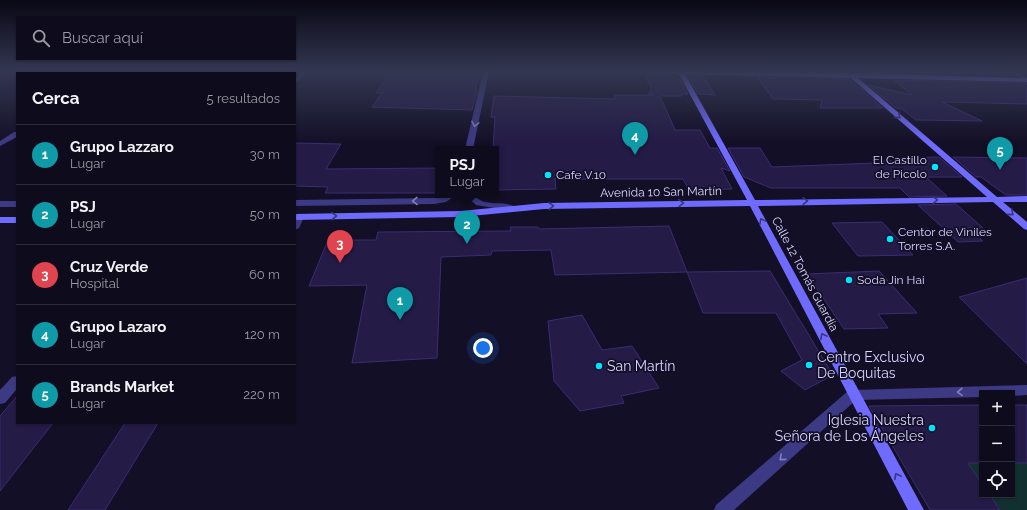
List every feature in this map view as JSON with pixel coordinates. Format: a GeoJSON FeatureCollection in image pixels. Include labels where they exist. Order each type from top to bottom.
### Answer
{"type":"FeatureCollection","features":[{"type":"Feature","properties":{"kind":"street"},"geometry":{"type":"LineString","coordinates":[[470,146],[481,96]]}},
{"type":"Feature","properties":{"kind":"street","name":"Calle 12 Tomás Guardia"},"geometry":{"type":"LineString","coordinates":[[694,96],[752,202],[853,395],[916,510]]}},
{"type":"Feature","properties":{"kind":"street"},"geometry":{"type":"LineString","coordinates":[[875,96],[1027,227]]}},
{"type":"Feature","properties":{"kind":"street"},"geometry":{"type":"LineString","coordinates":[[0,144],[16,135]]}},
{"type":"Feature","properties":{"kind":"street"},"geometry":{"type":"LineString","coordinates":[[296,203],[434,201],[447,198]]}},
{"type":"Feature","properties":{"kind":"street"},"geometry":{"type":"LineString","coordinates":[[473,198],[479,202],[512,208]]}},
{"type":"Feature","properties":{"kind":"street","name":"Avenida 10 San Martín"},"geometry":{"type":"LineString","coordinates":[[298,217],[460,214],[544,206],[1027,199]]}},
{"type":"Feature","properties":{"kind":"street"},"geometry":{"type":"LineString","coordinates":[[0,204],[16,204]]}},
{"type":"Feature","properties":{"kind":"street"},"geometry":{"type":"LineString","coordinates":[[0,220],[16,220]]}},
{"type":"Feature","properties":{"kind":"street"},"geometry":{"type":"LineString","coordinates":[[0,399],[16,382]]}},
{"type":"Feature","properties":{"kind":"street"},"geometry":{"type":"LineString","coordinates":[[722,510],[853,395],[1027,390]]}},
{"type":"Feature","properties":{"kind":"green space"},"geometry":{"type":"Polygon","coordinates":[[[968,463],[979,463],[979,480],[968,463]]]}},
{"type":"Feature","properties":{"kind":"green space"},"geometry":{"type":"Polygon","coordinates":[[[1015,463],[1027,463],[1027,510],[1000,510],[992,498],[1015,498],[1015,463]]]}},
{"type":"Feature","properties":{"kind":"building"},"geometry":{"type":"Polygon","coordinates":[[[380,96],[476,96],[472,110],[372,107],[380,96]]]}},
{"type":"Feature","properties":{"kind":"building"},"geometry":{"type":"Polygon","coordinates":[[[494,96],[615,99],[614,96],[682,96],[660,96],[675,130],[700,130],[710,148],[717,148],[730,171],[721,168],[732,189],[689,190],[683,179],[555,179],[556,189],[499,190],[499,146],[493,146],[495,117],[491,117],[494,96]]]}},
{"type":"Feature","properties":{"kind":"building"},"geometry":{"type":"Polygon","coordinates":[[[771,96],[869,96],[883,108],[820,108],[822,100],[773,99],[771,96]]]}},
{"type":"Feature","properties":{"kind":"building"},"geometry":{"type":"Polygon","coordinates":[[[881,96],[1027,96],[1027,104],[942,102],[982,121],[916,120],[902,109],[896,108],[881,96]]]}},
{"type":"Feature","properties":{"kind":"building"},"geometry":{"type":"Polygon","coordinates":[[[296,143],[341,144],[326,169],[435,168],[435,193],[325,193],[328,187],[296,186],[296,143]]]}},
{"type":"Feature","properties":{"kind":"building"},"geometry":{"type":"Polygon","coordinates":[[[728,148],[760,148],[772,167],[876,163],[875,161],[907,161],[903,158],[939,157],[962,177],[926,177],[947,196],[909,197],[900,188],[771,188],[744,177],[728,148]]]}},
{"type":"Feature","properties":{"kind":"building"},"geometry":{"type":"Polygon","coordinates":[[[953,157],[1027,158],[1027,195],[1006,195],[981,177],[976,177],[953,157]]]}},
{"type":"Feature","properties":{"kind":"building"},"geometry":{"type":"Polygon","coordinates":[[[956,204],[983,228],[968,228],[983,241],[958,242],[918,205],[956,204]]]}},
{"type":"Feature","properties":{"kind":"building"},"geometry":{"type":"Polygon","coordinates":[[[882,222],[913,255],[858,256],[832,223],[882,222]]]}},
{"type":"Feature","properties":{"kind":"building"},"geometry":{"type":"Polygon","coordinates":[[[669,226],[687,272],[555,275],[551,250],[492,251],[491,255],[441,257],[437,358],[352,363],[367,285],[309,286],[328,240],[376,240],[378,232],[511,231],[510,227],[538,227],[539,229],[669,226]]]}},
{"type":"Feature","properties":{"kind":"building"},"geometry":{"type":"Polygon","coordinates":[[[770,271],[833,375],[805,390],[781,371],[802,360],[776,313],[703,313],[687,272],[770,271]]]}},
{"type":"Feature","properties":{"kind":"building"},"geometry":{"type":"Polygon","coordinates":[[[879,271],[917,313],[878,314],[888,328],[844,329],[807,274],[879,271]]]}},
{"type":"Feature","properties":{"kind":"building"},"geometry":{"type":"Polygon","coordinates":[[[1027,278],[1027,364],[959,297],[1027,278]]]}},
{"type":"Feature","properties":{"kind":"building","name":"San Martín"},"geometry":{"type":"Polygon","coordinates":[[[582,315],[602,350],[632,346],[659,388],[621,396],[624,403],[580,411],[554,381],[548,321],[582,315]]]}},
{"type":"Feature","properties":{"kind":"building"},"geometry":{"type":"Polygon","coordinates":[[[16,397],[16,424],[52,424],[0,491],[0,416],[16,397]]]}},
{"type":"Feature","properties":{"kind":"building"},"geometry":{"type":"Polygon","coordinates":[[[979,405],[979,463],[968,463],[979,480],[979,498],[992,498],[1000,510],[930,510],[869,406],[979,405]]]}},
{"type":"Feature","properties":{"kind":"building"},"geometry":{"type":"Polygon","coordinates":[[[1015,405],[1027,405],[1027,463],[1015,463],[1015,405]]]}},
{"type":"Feature","properties":{"kind":"building"},"geometry":{"type":"Polygon","coordinates":[[[124,424],[157,424],[105,510],[68,510],[124,424]]]}},
{"type":"Feature","properties":{"kind":"place","name":"Grupo Lazaro"},"geometry":{"type":"Point","coordinates":[635,155]}},
{"type":"Feature","properties":{"kind":"place","name":"El Castillo de Picolo"},"geometry":{"type":"Point","coordinates":[935,167]}},
{"type":"Feature","properties":{"kind":"place","name":"Brands Market"},"geometry":{"type":"Point","coordinates":[1000,170]}},
{"type":"Feature","properties":{"kind":"place","name":"Cafe V.10"},"geometry":{"type":"Point","coordinates":[548,175]}},
{"type":"Feature","properties":{"kind":"place","name":"Centor de Viniles Torres S.A."},"geometry":{"type":"Point","coordinates":[890,239]}},
{"type":"Feature","properties":{"kind":"place","name":"PSJ"},"geometry":{"type":"Point","coordinates":[467,244]}},
{"type":"Feature","properties":{"kind":"place","name":"Cruz Verde"},"geometry":{"type":"Point","coordinates":[340,263]}},
{"type":"Feature","properties":{"kind":"place","name":"Soda Jin Hai"},"geometry":{"type":"Point","coordinates":[849,280]}},
{"type":"Feature","properties":{"kind":"place","name":"Grupo Lazzaro"},"geometry":{"type":"Point","coordinates":[400,320]}},
{"type":"Feature","properties":{"kind":"place","name":"Centro Exclusivo De Boquitas"},"geometry":{"type":"Point","coordinates":[809,365]}},
{"type":"Feature","properties":{"kind":"place","name":"San Martín"},"geometry":{"type":"Point","coordinates":[599,366]}},
{"type":"Feature","properties":{"kind":"place","name":"Iglesia Nuestra Señora de Los Ángeles"},"geometry":{"type":"Point","coordinates":[932,428]}}]}
